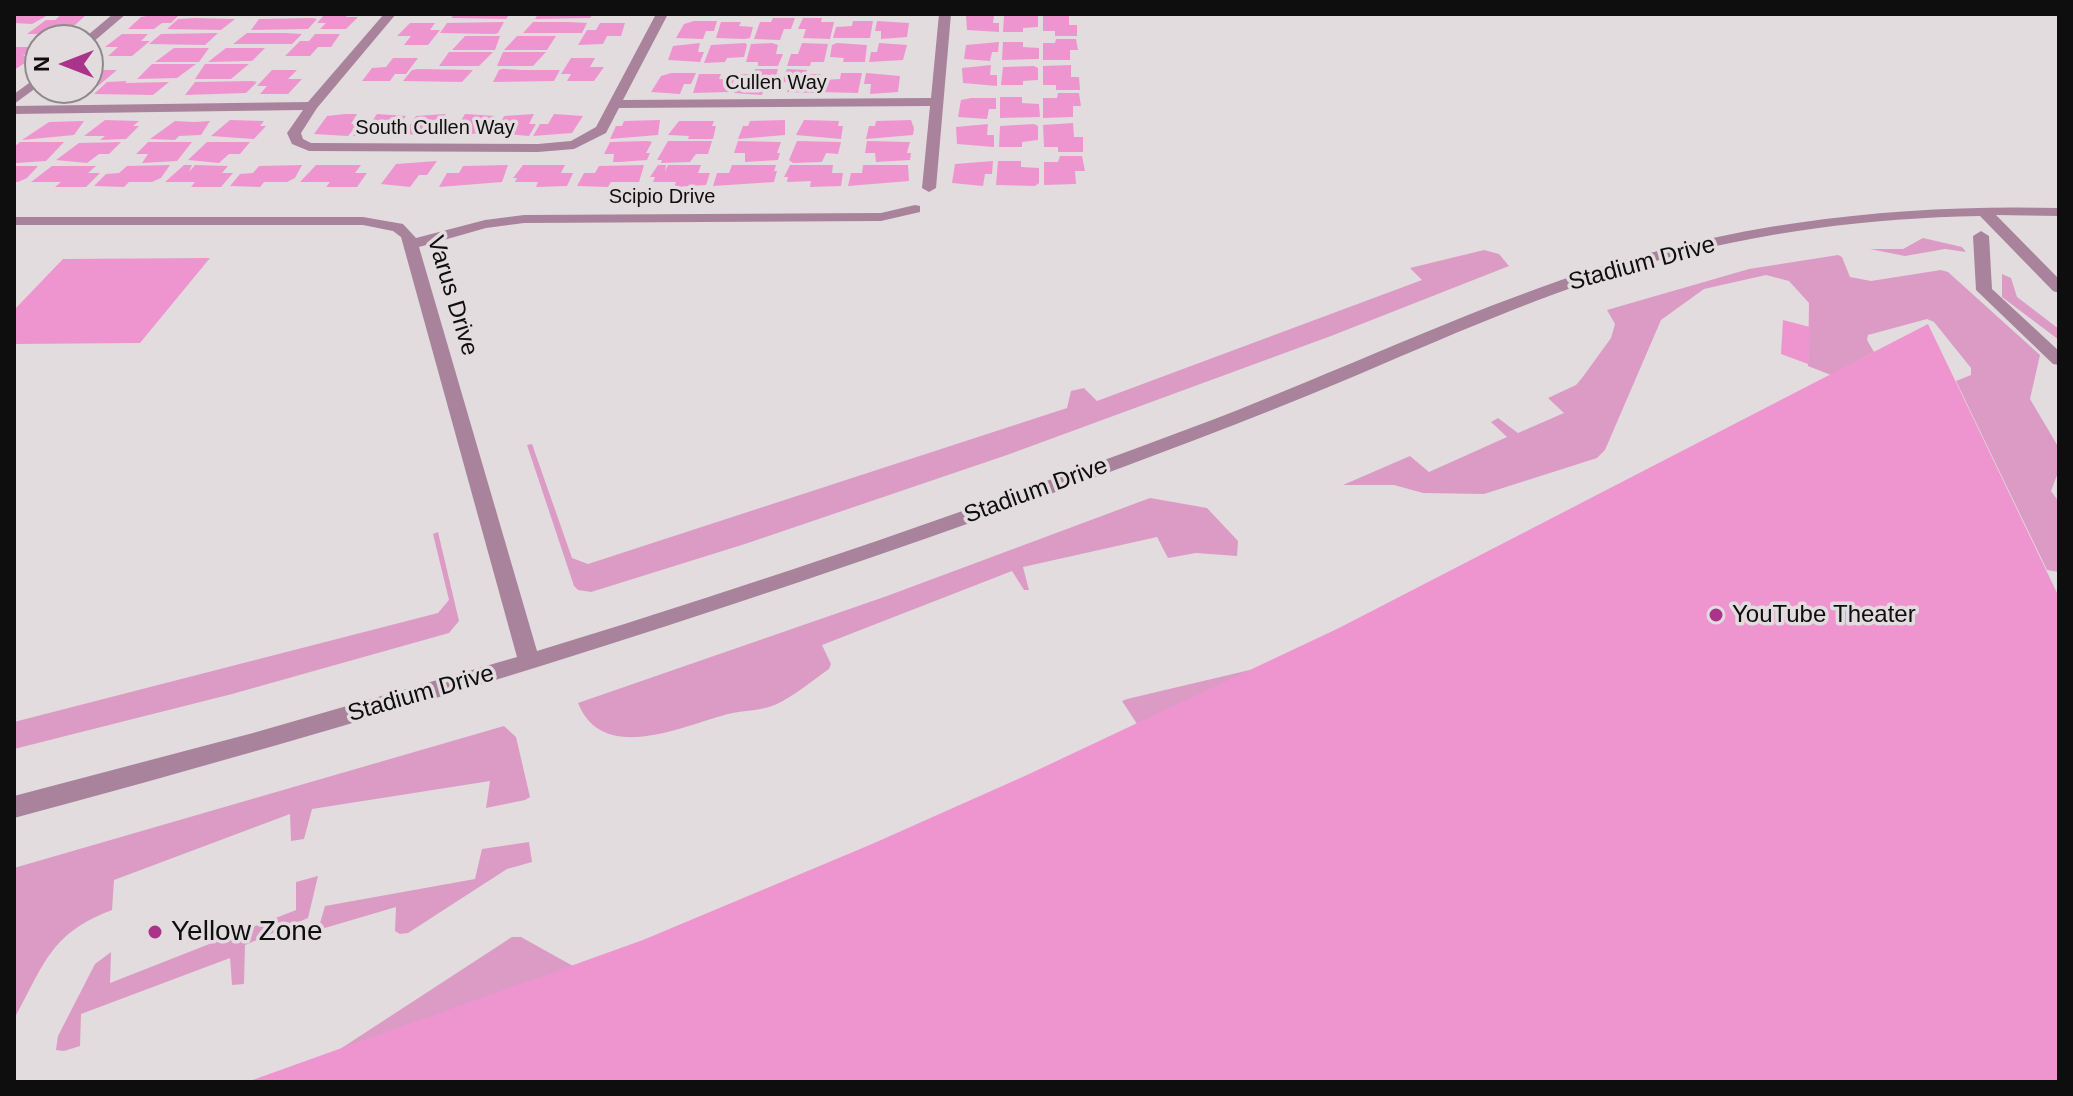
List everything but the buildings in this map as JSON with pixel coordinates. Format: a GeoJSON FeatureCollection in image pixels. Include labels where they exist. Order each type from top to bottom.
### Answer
{"type":"FeatureCollection","features":[{"type":"Feature","properties":{"kind":"street"},"geometry":{"type":"LineString","coordinates":[[104,27],[120,14]]}},
{"type":"Feature","properties":{"kind":"street"},"geometry":{"type":"LineString","coordinates":[[14,110],[312,106],[390,14]]}},
{"type":"Feature","properties":{"kind":"street"},"geometry":{"type":"LineString","coordinates":[[614,104],[662,14]]}},
{"type":"Feature","properties":{"kind":"street"},"geometry":{"type":"LineString","coordinates":[[929,188],[945,14]]}},
{"type":"Feature","properties":{"kind":"street","name":"Cullen Way"},"geometry":{"type":"LineString","coordinates":[[614,104],[937,102]]}},
{"type":"Feature","properties":{"kind":"street","name":"South Cullen Way"},"geometry":{"type":"LineString","coordinates":[[312,106],[294,133],[297,141],[309,147],[538,148],[574,145],[601,130],[614,104]]}},
{"type":"Feature","properties":{"kind":"street","name":"Scipio Drive"},"geometry":{"type":"LineString","coordinates":[[411,244],[485,224],[524,219],[881,217],[915,209]]}},
{"type":"Feature","properties":{"kind":"street"},"geometry":{"type":"LineString","coordinates":[[1984,211],[2059,288]]}},
{"type":"Feature","properties":{"kind":"street","name":"Stadium Drive"},"geometry":{"type":"LineString","coordinates":[[14,807],[529,662],[955,521],[1288,397],[1592,275],[1658,256],[1781,231],[1906,214],[2059,212]]}},
{"type":"Feature","properties":{"kind":"street","name":"Varus Drive"},"geometry":{"type":"LineString","coordinates":[[14,221],[363,221],[398,227],[408,235],[529,662]]}},
{"type":"Feature","properties":{"kind":"street"},"geometry":{"type":"LineString","coordinates":[[1981,236],[1984,290],[2059,360]]}},
{"type":"Feature","properties":{"kind":"shaded area"},"geometry":{"type":"Polygon","coordinates":[[[1923,238],[1962,247],[1966,252],[1945,249],[1905,256],[1870,249],[1903,249],[1923,238]]]}},
{"type":"Feature","properties":{"kind":"shaded area"},"geometry":{"type":"Polygon","coordinates":[[[1484,250],[1499,254],[1509,266],[1331,336],[1007,455],[745,544],[591,592],[578,590],[574,586],[527,445],[532,444],[572,558],[588,564],[1067,408],[1071,391],[1084,388],[1097,401],[1422,280],[1410,268],[1484,250]]]}},
{"type":"Feature","properties":{"kind":"shaded area"},"geometry":{"type":"Polygon","coordinates":[[[1838,255],[1842,257],[1850,277],[1871,281],[1941,270],[1948,272],[2040,355],[2030,399],[2059,448],[2059,470],[2051,491],[2059,502],[2059,572],[2047,570],[1956,381],[1971,375],[1971,368],[1934,322],[1927,319],[1868,335],[1867,340],[1874,352],[1831,375],[1808,366],[1809,303],[1789,281],[1766,275],[1704,289],[1661,320],[1605,450],[1597,458],[1484,494],[1423,493],[1394,485],[1343,485],[1410,456],[1429,472],[1507,437],[1491,422],[1498,418],[1518,433],[1564,413],[1548,398],[1576,385],[1611,338],[1615,324],[1607,310],[1749,269],[1838,255]]]}},
{"type":"Feature","properties":{"kind":"shaded area"},"geometry":{"type":"Polygon","coordinates":[[[2002,274],[2011,278],[2017,297],[2059,329],[2059,340],[2002,297],[2002,274]]]}},
{"type":"Feature","properties":{"kind":"shaded area"},"geometry":{"type":"Polygon","coordinates":[[[1150,498],[1207,508],[1238,541],[1237,556],[1196,553],[1168,558],[1157,537],[1023,567],[1029,590],[1024,590],[1012,571],[822,645],[831,664],[829,669],[777,704],[667,732],[624,737],[606,733],[590,722],[578,703],[887,596],[1150,498]]]}},
{"type":"Feature","properties":{"kind":"shaded area"},"geometry":{"type":"Polygon","coordinates":[[[438,532],[459,621],[449,633],[232,694],[14,749],[14,722],[438,613],[449,600],[433,534],[438,532]]]}},
{"type":"Feature","properties":{"kind":"shaded area"},"geometry":{"type":"Polygon","coordinates":[[[1254,669],[1137,724],[1122,701],[1127,699],[1254,669]]]}},
{"type":"Feature","properties":{"kind":"shaded area"},"geometry":{"type":"Polygon","coordinates":[[[504,726],[516,737],[530,797],[525,800],[486,808],[490,781],[312,809],[304,839],[291,841],[290,814],[114,880],[112,910],[74,929],[61,941],[42,967],[14,1019],[14,868],[504,726]]]}},
{"type":"Feature","properties":{"kind":"shaded area"},"geometry":{"type":"Polygon","coordinates":[[[529,842],[532,862],[507,869],[408,933],[395,931],[396,907],[318,930],[325,906],[475,879],[482,849],[529,842]]]}},
{"type":"Feature","properties":{"kind":"shaded area"},"geometry":{"type":"Polygon","coordinates":[[[318,876],[308,918],[245,945],[244,984],[232,985],[230,958],[81,1014],[80,1046],[56,1050],[58,1036],[95,964],[111,952],[110,983],[296,910],[296,882],[318,876]]]}},
{"type":"Feature","properties":{"kind":"shaded area"},"geometry":{"type":"Polygon","coordinates":[[[512,937],[521,937],[573,966],[337,1051],[512,937]]]}},
{"type":"Feature","properties":{"kind":"place","name":"YouTube Theater"},"geometry":{"type":"Point","coordinates":[1716,615]}},
{"type":"Feature","properties":{"kind":"place","name":"Yellow Zone"},"geometry":{"type":"Point","coordinates":[155,932]}}]}
